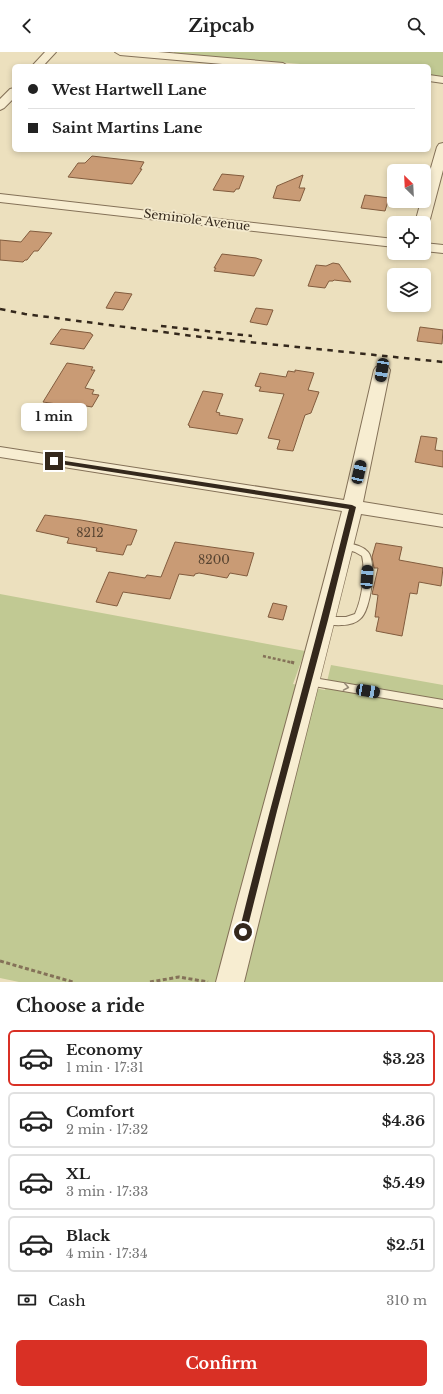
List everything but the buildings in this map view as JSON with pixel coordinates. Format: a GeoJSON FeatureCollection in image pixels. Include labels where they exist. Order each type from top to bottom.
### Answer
{"type":"FeatureCollection","features":[{"type":"Feature","properties":{"kind":"street"},"geometry":{"type":"LineString","coordinates":[[39,64],[51,52]]}},
{"type":"Feature","properties":{"kind":"street"},"geometry":{"type":"LineString","coordinates":[[120,52],[169,54],[264,64]]}},
{"type":"Feature","properties":{"kind":"street"},"geometry":{"type":"LineString","coordinates":[[431,78],[443,80]]}},
{"type":"Feature","properties":{"kind":"street"},"geometry":{"type":"LineString","coordinates":[[4,104],[12,94]]}},
{"type":"Feature","properties":{"kind":"street"},"geometry":{"type":"LineString","coordinates":[[424,216],[443,147]]}},
{"type":"Feature","properties":{"kind":"street","name":"Seminole Avenue"},"geometry":{"type":"LineString","coordinates":[[0,198],[387,242]]}},
{"type":"Feature","properties":{"kind":"street"},"geometry":{"type":"LineString","coordinates":[[431,248],[443,249]]}},
{"type":"Feature","properties":{"kind":"street"},"geometry":{"type":"LineString","coordinates":[[230,982],[273,811],[325,620],[352,507],[382,370]]}},
{"type":"Feature","properties":{"kind":"street"},"geometry":{"type":"LineString","coordinates":[[0,452],[443,521]]}},
{"type":"Feature","properties":{"kind":"lane"},"geometry":{"type":"LineString","coordinates":[[325,620],[349,620],[358,616],[362,610],[366,591],[368,562],[366,555],[359,550],[343,545]]}},
{"type":"Feature","properties":{"kind":"lane"},"geometry":{"type":"LineString","coordinates":[[310,674],[443,704]]}},
{"type":"Feature","properties":{"kind":"path"},"geometry":{"type":"LineString","coordinates":[[263,656],[310,674]]}},
{"type":"Feature","properties":{"kind":"path"},"geometry":{"type":"LineString","coordinates":[[0,961],[73,982]]}},
{"type":"Feature","properties":{"kind":"path"},"geometry":{"type":"LineString","coordinates":[[150,982],[180,976],[208,982]]}},
{"type":"Feature","properties":{"kind":"green space"},"geometry":{"type":"Polygon","coordinates":[[[174,52],[443,52],[443,77],[431,75],[431,64],[300,64],[243,59],[234,60],[174,54],[174,52]]]}},
{"type":"Feature","properties":{"kind":"green space"},"geometry":{"type":"Polygon","coordinates":[[[0,594],[305,651],[293,684],[325,690],[331,665],[443,685],[443,982],[19,982],[0,978],[0,594]]]}},
{"type":"Feature","properties":{"kind":"railway"},"geometry":{"type":"LineString","coordinates":[[0,309],[25,314],[201,337],[443,362]]}},
{"type":"Feature","properties":{"kind":"railway"},"geometry":{"type":"LineString","coordinates":[[161,326],[252,336]]}},
{"type":"Feature","properties":{"kind":"route"},"geometry":{"type":"LineString","coordinates":[[54,461],[352,507],[325,620],[273,811],[243,932]]}}]}
